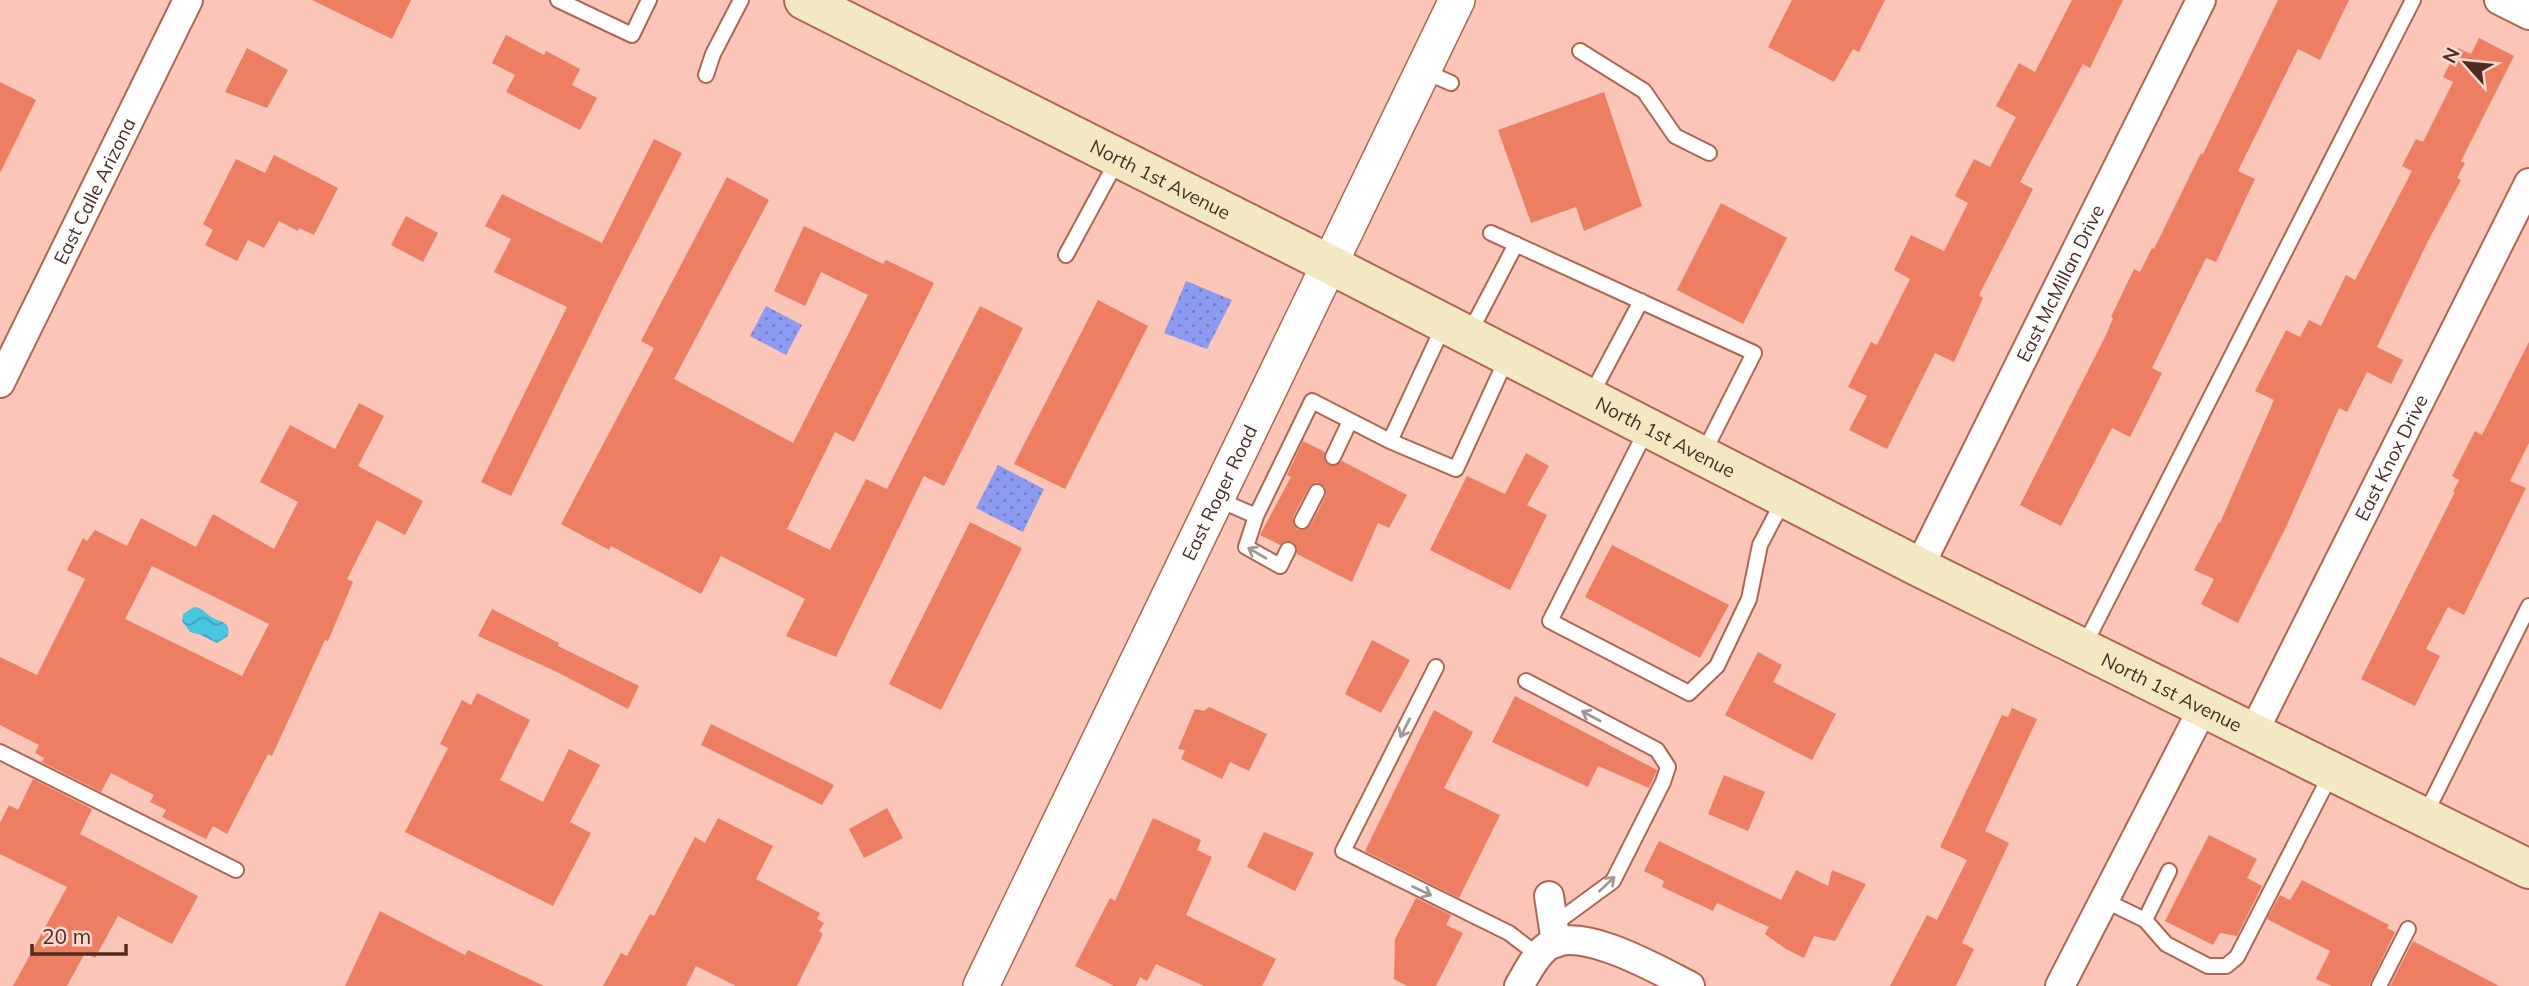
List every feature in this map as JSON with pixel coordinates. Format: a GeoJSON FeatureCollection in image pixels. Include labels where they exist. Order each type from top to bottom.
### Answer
{"type":"FeatureCollection","features":[{"type":"Feature","properties":{"kind":"main road","name":"North 1st Avenue"},"geometry":{"type":"LineString","coordinates":[[804,0],[1329,264],[1919,567],[2529,869]]}},
{"type":"Feature","properties":{"kind":"street","name":"East Calle Arizona"},"geometry":{"type":"LineString","coordinates":[[0,383],[188,0]]}},
{"type":"Feature","properties":{"kind":"street","name":"East Roger Road"},"geometry":{"type":"LineString","coordinates":[[981,986],[1329,264],[1437,77],[1457,0]]}},
{"type":"Feature","properties":{"kind":"street","name":"East McMillan Drive"},"geometry":{"type":"LineString","coordinates":[[1919,567],[2201,0]]}},
{"type":"Feature","properties":{"kind":"street"},"geometry":{"type":"LineString","coordinates":[[2499,0],[2529,15]]}},
{"type":"Feature","properties":{"kind":"street","name":"East Knox Drive"},"geometry":{"type":"LineString","coordinates":[[2254,731],[2529,183]]}},
{"type":"Feature","properties":{"kind":"street"},"geometry":{"type":"LineString","coordinates":[[2060,986],[2203,708]]}},
{"type":"Feature","properties":{"kind":"street"},"geometry":{"type":"LineString","coordinates":[[1519,986],[1550,941],[1549,896]]}},
{"type":"Feature","properties":{"kind":"street"},"geometry":{"type":"LineString","coordinates":[[1550,941],[1578,941],[1601,945],[1690,986]]}},
{"type":"Feature","properties":{"kind":"lane"},"geometry":{"type":"LineString","coordinates":[[558,0],[632,35],[649,0]]}},
{"type":"Feature","properties":{"kind":"lane"},"geometry":{"type":"LineString","coordinates":[[706,75],[713,54],[741,0]]}},
{"type":"Feature","properties":{"kind":"lane"},"geometry":{"type":"LineString","coordinates":[[2083,648],[2413,0]]}},
{"type":"Feature","properties":{"kind":"lane"},"geometry":{"type":"LineString","coordinates":[[1580,51],[1644,91],[1675,136],[1709,153]]}},
{"type":"Feature","properties":{"kind":"lane"},"geometry":{"type":"LineString","coordinates":[[1066,255],[1118,158]]}},
{"type":"Feature","properties":{"kind":"lane"},"geometry":{"type":"LineString","coordinates":[[1491,233],[1754,353],[1702,456]]}},
{"type":"Feature","properties":{"kind":"lane"},"geometry":{"type":"LineString","coordinates":[[1390,441],[1457,330],[1516,244]]}},
{"type":"Feature","properties":{"kind":"lane"},"geometry":{"type":"LineString","coordinates":[[1590,398],[1641,301]]}},
{"type":"Feature","properties":{"kind":"lane"},"geometry":{"type":"LineString","coordinates":[[1288,550],[1280,566],[1246,547],[1256,516],[1312,401],[1390,441],[1456,469],[1508,356]]}},
{"type":"Feature","properties":{"kind":"lane"},"geometry":{"type":"LineString","coordinates":[[1333,457],[1350,421]]}},
{"type":"Feature","properties":{"kind":"lane"},"geometry":{"type":"LineString","coordinates":[[1648,427],[1550,621],[1689,693],[1717,666],[1749,599],[1760,545],[1785,498]]}},
{"type":"Feature","properties":{"kind":"lane"},"geometry":{"type":"LineString","coordinates":[[1302,520],[1317,492]]}},
{"type":"Feature","properties":{"kind":"lane"},"geometry":{"type":"LineString","coordinates":[[1216,499],[1256,516]]}},
{"type":"Feature","properties":{"kind":"lane"},"geometry":{"type":"LineString","coordinates":[[2424,816],[2529,606]]}},
{"type":"Feature","properties":{"kind":"lane"},"geometry":{"type":"LineString","coordinates":[[1436,667],[1343,851],[1509,933],[1550,941],[1613,881],[1668,767],[1657,750],[1526,681]]}},
{"type":"Feature","properties":{"kind":"lane"},"geometry":{"type":"LineString","coordinates":[[0,752],[236,870]]}},
{"type":"Feature","properties":{"kind":"lane"},"geometry":{"type":"LineString","coordinates":[[2104,900],[2145,920],[2166,944],[2208,965],[2226,966],[2237,957],[2333,771]]}},
{"type":"Feature","properties":{"kind":"lane"},"geometry":{"type":"LineString","coordinates":[[2145,920],[2169,871]]}},
{"type":"Feature","properties":{"kind":"lane"},"geometry":{"type":"LineString","coordinates":[[2379,986],[2408,929]]}},
{"type":"Feature","properties":{"kind":"shaded area"},"geometry":{"type":"Polygon","coordinates":[[[1186,281],[1232,300],[1207,349],[1164,333],[1186,281]]]}},
{"type":"Feature","properties":{"kind":"shaded area"},"geometry":{"type":"Polygon","coordinates":[[[766,306],[802,325],[786,355],[750,336],[766,306]]]}},
{"type":"Feature","properties":{"kind":"shaded area"},"geometry":{"type":"Polygon","coordinates":[[[998,465],[1044,489],[1023,532],[976,508],[998,465]]]}},
{"type":"Feature","properties":{"kind":"water"},"geometry":{"type":"Polygon","coordinates":[[[194,607],[225,624],[228,636],[217,643],[190,632],[182,621],[183,614],[194,607]]]}},
{"type":"Feature","properties":{"kind":"building"},"geometry":{"type":"Polygon","coordinates":[[[312,0],[411,0],[392,39],[312,0]]]}},
{"type":"Feature","properties":{"kind":"building"},"geometry":{"type":"Polygon","coordinates":[[[1792,0],[1885,0],[1859,52],[1853,49],[1834,82],[1768,47],[1792,0]]]}},
{"type":"Feature","properties":{"kind":"building"},"geometry":{"type":"Polygon","coordinates":[[[2072,0],[2123,0],[2090,68],[2083,64],[2020,182],[2033,189],[1979,295],[1983,298],[1954,362],[1935,353],[1887,449],[1849,430],[1867,396],[1848,387],[1871,342],[1877,345],[1910,279],[1894,270],[1911,235],[1944,251],[1968,203],[1955,196],[1974,159],[1990,167],[2016,117],[1996,106],[2019,63],[2035,72],[2072,0]]]}},
{"type":"Feature","properties":{"kind":"building"},"geometry":{"type":"Polygon","coordinates":[[[2278,0],[2349,0],[2320,60],[2298,49],[2238,171],[2255,179],[2216,262],[2206,258],[2152,368],[2162,373],[2130,437],[2112,428],[2061,526],[2020,505],[2107,333],[2113,318],[2111,317],[2134,269],[2140,272],[2152,248],[2154,249],[2278,0]]]}},
{"type":"Feature","properties":{"kind":"building"},"geometry":{"type":"Polygon","coordinates":[[[506,35],[544,55],[546,51],[580,69],[572,85],[597,98],[580,130],[506,92],[515,75],[492,63],[506,35]]]}},
{"type":"Feature","properties":{"kind":"building"},"geometry":{"type":"Polygon","coordinates":[[[2479,38],[2514,56],[2461,161],[2465,163],[2457,178],[2461,180],[2377,347],[2403,360],[2391,384],[2367,372],[2347,412],[2339,408],[2286,527],[2238,623],[2201,604],[2214,579],[2194,570],[2220,523],[2274,400],[2255,391],[2286,330],[2300,337],[2309,320],[2321,326],[2346,275],[2355,280],[2412,171],[2402,166],[2416,139],[2423,142],[2453,82],[2443,77],[2458,48],[2471,54],[2479,38]]]}},
{"type":"Feature","properties":{"kind":"building"},"geometry":{"type":"Polygon","coordinates":[[[247,48],[288,70],[267,108],[225,92],[247,48]]]}},
{"type":"Feature","properties":{"kind":"building"},"geometry":{"type":"Polygon","coordinates":[[[0,82],[36,100],[0,173],[0,82]]]}},
{"type":"Feature","properties":{"kind":"building"},"geometry":{"type":"Polygon","coordinates":[[[1604,92],[1642,206],[1584,231],[1576,207],[1531,223],[1498,130],[1604,92]]]}},
{"type":"Feature","properties":{"kind":"building"},"geometry":{"type":"Polygon","coordinates":[[[654,139],[682,153],[511,496],[481,482],[567,307],[494,272],[511,239],[485,226],[502,194],[602,243],[654,139]]]}},
{"type":"Feature","properties":{"kind":"building"},"geometry":{"type":"Polygon","coordinates":[[[274,155],[338,188],[314,235],[299,228],[298,231],[279,221],[264,248],[248,240],[237,261],[205,245],[213,230],[203,224],[236,159],[265,173],[274,155]]]}},
{"type":"Feature","properties":{"kind":"building"},"geometry":{"type":"Polygon","coordinates":[[[727,177],[769,200],[674,379],[793,443],[868,295],[821,272],[805,306],[774,291],[804,226],[883,264],[886,260],[934,283],[854,442],[835,432],[787,529],[830,550],[866,479],[887,489],[980,306],[1023,328],[944,486],[924,476],[836,657],[786,636],[805,599],[721,556],[701,594],[611,546],[609,550],[561,524],[654,348],[641,341],[727,177]]]}},
{"type":"Feature","properties":{"kind":"building"},"geometry":{"type":"Polygon","coordinates":[[[1721,203],[1787,238],[1743,324],[1677,290],[1721,203]]]}},
{"type":"Feature","properties":{"kind":"building"},"geometry":{"type":"Polygon","coordinates":[[[406,216],[438,233],[423,262],[391,245],[406,216]]]}},
{"type":"Feature","properties":{"kind":"building"},"geometry":{"type":"Polygon","coordinates":[[[1098,300],[1148,326],[1065,489],[1014,464],[1098,300]]]}},
{"type":"Feature","properties":{"kind":"building"},"geometry":{"type":"Polygon","coordinates":[[[2529,342],[2529,443],[2510,481],[2526,488],[2464,615],[2448,607],[2426,649],[2440,656],[2415,706],[2361,679],[2455,492],[2459,480],[2452,476],[2475,431],[2482,435],[2529,342]]]}},
{"type":"Feature","properties":{"kind":"building"},"geometry":{"type":"Polygon","coordinates":[[[359,403],[384,416],[358,466],[423,501],[405,535],[377,520],[347,579],[353,582],[328,641],[325,640],[272,756],[268,754],[227,834],[213,826],[206,839],[162,817],[166,810],[150,802],[154,795],[111,773],[101,792],[42,762],[44,758],[35,753],[39,745],[0,725],[0,657],[37,675],[85,579],[67,570],[83,538],[87,541],[95,530],[127,546],[141,518],[196,547],[213,514],[274,549],[298,502],[260,482],[290,425],[335,449],[359,403]],[[152,566],[125,619],[242,676],[269,624],[152,566]]]}},
{"type":"Feature","properties":{"kind":"building"},"geometry":{"type":"Polygon","coordinates":[[[1303,441],[1325,452],[1324,458],[1328,465],[1334,466],[1342,461],[1407,495],[1389,528],[1378,523],[1352,582],[1297,554],[1293,542],[1287,541],[1280,545],[1260,535],[1291,477],[1287,475],[1303,441]],[[1317,482],[1309,487],[1293,517],[1294,526],[1298,530],[1310,526],[1326,496],[1325,487],[1317,482]]]}},
{"type":"Feature","properties":{"kind":"building"},"geometry":{"type":"Polygon","coordinates":[[[1526,453],[1549,466],[1527,505],[1547,515],[1510,590],[1430,550],[1467,476],[1505,494],[1526,453]]]}},
{"type":"Feature","properties":{"kind":"building"},"geometry":{"type":"Polygon","coordinates":[[[970,522],[1022,548],[941,710],[889,684],[970,522]]]}},
{"type":"Feature","properties":{"kind":"building"},"geometry":{"type":"Polygon","coordinates":[[[1612,545],[1729,605],[1700,658],[1585,597],[1612,545]]]}},
{"type":"Feature","properties":{"kind":"building"},"geometry":{"type":"Polygon","coordinates":[[[492,609],[559,643],[558,646],[639,686],[628,709],[557,672],[478,636],[492,609]]]}},
{"type":"Feature","properties":{"kind":"building"},"geometry":{"type":"Polygon","coordinates":[[[1372,640],[1410,660],[1381,713],[1345,694],[1372,640]]]}},
{"type":"Feature","properties":{"kind":"building"},"geometry":{"type":"Polygon","coordinates":[[[1758,652],[1782,665],[1773,682],[1836,714],[1812,760],[1725,715],[1758,652]]]}},
{"type":"Feature","properties":{"kind":"building"},"geometry":{"type":"Polygon","coordinates":[[[477,693],[530,720],[500,780],[543,802],[569,749],[600,765],[570,822],[591,833],[553,906],[405,832],[448,748],[440,744],[462,700],[471,705],[477,693]]]}},
{"type":"Feature","properties":{"kind":"building"},"geometry":{"type":"Polygon","coordinates":[[[1515,696],[1657,770],[1649,788],[1598,766],[1588,787],[1492,742],[1515,696]]]}},
{"type":"Feature","properties":{"kind":"building"},"geometry":{"type":"Polygon","coordinates":[[[1209,707],[1267,734],[1249,771],[1230,762],[1222,779],[1181,759],[1185,750],[1178,749],[1195,709],[1204,711],[1209,707]]]}},
{"type":"Feature","properties":{"kind":"building"},"geometry":{"type":"Polygon","coordinates":[[[2012,708],[2037,719],[1985,831],[2009,843],[1962,943],[1974,949],[1956,986],[1890,986],[1927,915],[1937,920],[1967,860],[1940,847],[2002,715],[2008,717],[2012,708]]]}},
{"type":"Feature","properties":{"kind":"building"},"geometry":{"type":"Polygon","coordinates":[[[1434,710],[1473,732],[1444,788],[1500,815],[1459,898],[1365,851],[1434,710]]]}},
{"type":"Feature","properties":{"kind":"building"},"geometry":{"type":"Polygon","coordinates":[[[711,724],[834,785],[822,805],[701,745],[711,724]]]}},
{"type":"Feature","properties":{"kind":"building"},"geometry":{"type":"Polygon","coordinates":[[[1724,775],[1765,792],[1748,831],[1708,814],[1724,775]]]}},
{"type":"Feature","properties":{"kind":"building"},"geometry":{"type":"Polygon","coordinates":[[[33,779],[92,809],[80,834],[198,896],[172,944],[118,916],[95,958],[85,953],[67,986],[13,986],[67,887],[0,854],[0,823],[9,805],[18,810],[33,779]]]}},
{"type":"Feature","properties":{"kind":"building"},"geometry":{"type":"Polygon","coordinates":[[[887,808],[903,838],[864,858],[849,829],[887,808]]]}},
{"type":"Feature","properties":{"kind":"building"},"geometry":{"type":"Polygon","coordinates":[[[718,818],[773,846],[756,879],[820,913],[817,919],[824,923],[819,931],[823,934],[797,986],[736,986],[696,966],[686,986],[603,986],[621,953],[627,956],[650,914],[654,916],[695,837],[705,843],[718,818]]]}},
{"type":"Feature","properties":{"kind":"building"},"geometry":{"type":"Polygon","coordinates":[[[1153,818],[1201,840],[1197,850],[1212,857],[1186,915],[1276,959],[1262,986],[1204,986],[1156,964],[1147,981],[1140,977],[1136,986],[1114,986],[1075,966],[1110,898],[1115,901],[1153,818]]]}},
{"type":"Feature","properties":{"kind":"building"},"geometry":{"type":"Polygon","coordinates":[[[1264,832],[1314,853],[1295,891],[1247,867],[1264,832]]]}},
{"type":"Feature","properties":{"kind":"building"},"geometry":{"type":"Polygon","coordinates":[[[2209,835],[2257,859],[2247,878],[2262,886],[2237,936],[2220,933],[2213,945],[2165,921],[2209,835]]]}},
{"type":"Feature","properties":{"kind":"building"},"geometry":{"type":"Polygon","coordinates":[[[1659,841],[1781,900],[1796,870],[1828,886],[1832,870],[1866,884],[1835,941],[1814,936],[1804,958],[1765,934],[1769,927],[1717,903],[1713,911],[1662,887],[1664,881],[1644,871],[1659,841]]]}},
{"type":"Feature","properties":{"kind":"building"},"geometry":{"type":"Polygon","coordinates":[[[2302,880],[2389,925],[2387,928],[2395,932],[2369,986],[2332,986],[2316,979],[2330,951],[2267,919],[2280,895],[2290,900],[2302,880]]]}},
{"type":"Feature","properties":{"kind":"building"},"geometry":{"type":"Polygon","coordinates":[[[1416,898],[1451,915],[1446,925],[1463,933],[1436,986],[1407,986],[1394,979],[1395,939],[1416,898]]]}},
{"type":"Feature","properties":{"kind":"building"},"geometry":{"type":"Polygon","coordinates":[[[380,911],[465,955],[468,950],[544,986],[345,986],[380,911]]]}},
{"type":"Feature","properties":{"kind":"building"},"geometry":{"type":"Polygon","coordinates":[[[2413,941],[2499,986],[2390,986],[2413,941]]]}}]}
